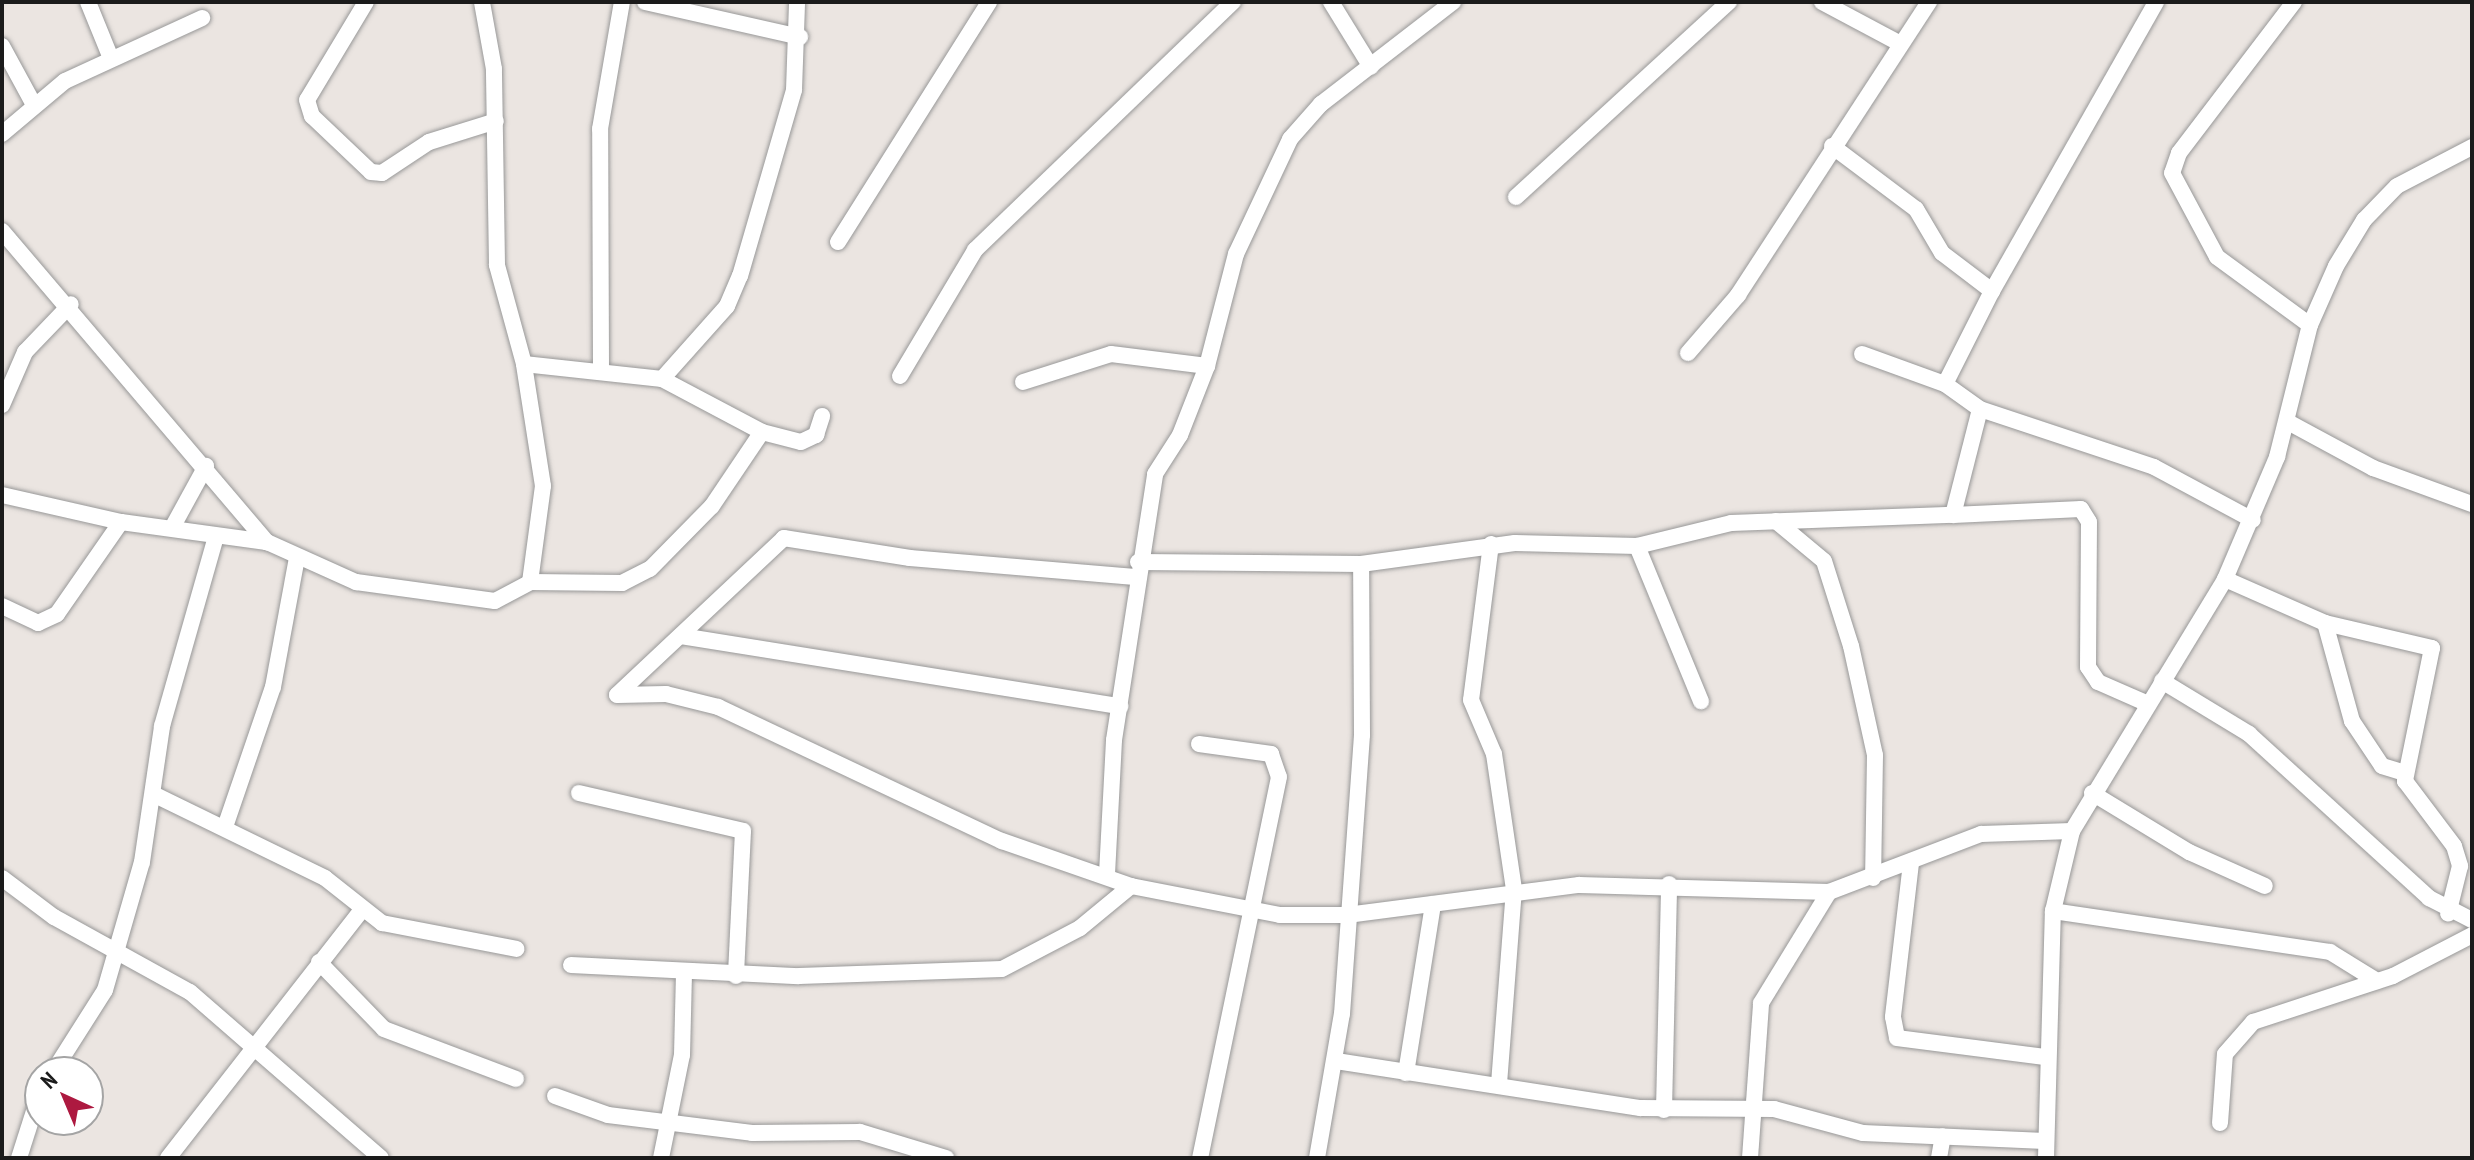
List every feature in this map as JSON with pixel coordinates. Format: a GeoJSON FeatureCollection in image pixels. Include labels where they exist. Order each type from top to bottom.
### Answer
{"type":"FeatureCollection","features":[{"type":"Feature","properties":{"kind":"street"},"geometry":{"type":"LineString","coordinates":[[88,2],[110,56]]}},
{"type":"Feature","properties":{"kind":"street"},"geometry":{"type":"LineString","coordinates":[[366,2],[307,100],[312,116],[371,172],[382,173],[429,142],[496,121]]}},
{"type":"Feature","properties":{"kind":"street"},"geometry":{"type":"LineString","coordinates":[[482,2],[496,121],[494,241],[524,364],[543,486],[530,582]]}},
{"type":"Feature","properties":{"kind":"street"},"geometry":{"type":"LineString","coordinates":[[601,368],[600,129],[622,2]]}},
{"type":"Feature","properties":{"kind":"street"},"geometry":{"type":"LineString","coordinates":[[645,2],[800,37]]}},
{"type":"Feature","properties":{"kind":"street"},"geometry":{"type":"LineString","coordinates":[[662,379],[727,306],[740,276],[794,90],[800,37],[797,2]]}},
{"type":"Feature","properties":{"kind":"street"},"geometry":{"type":"LineString","coordinates":[[838,242],[989,2]]}},
{"type":"Feature","properties":{"kind":"street"},"geometry":{"type":"LineString","coordinates":[[900,376],[975,250],[1233,2]]}},
{"type":"Feature","properties":{"kind":"street"},"geometry":{"type":"LineString","coordinates":[[1331,2],[1371,67]]}},
{"type":"Feature","properties":{"kind":"street"},"geometry":{"type":"LineString","coordinates":[[1107,874],[1120,706],[1136,570],[1159,461],[1180,435],[1207,366],[1228,274],[1280,155],[1321,104],[1453,2]]}},
{"type":"Feature","properties":{"kind":"street"},"geometry":{"type":"LineString","coordinates":[[1516,197],[1729,2]]}},
{"type":"Feature","properties":{"kind":"street"},"geometry":{"type":"LineString","coordinates":[[1822,2],[1897,42]]}},
{"type":"Feature","properties":{"kind":"street"},"geometry":{"type":"LineString","coordinates":[[1688,353],[1738,295],[1897,42],[1929,2]]}},
{"type":"Feature","properties":{"kind":"street"},"geometry":{"type":"LineString","coordinates":[[1945,384],[1992,291],[2156,2]]}},
{"type":"Feature","properties":{"kind":"street"},"geometry":{"type":"LineString","coordinates":[[2294,2],[2179,153],[2172,173],[2217,257],[2310,325]]}},
{"type":"Feature","properties":{"kind":"street"},"geometry":{"type":"LineString","coordinates":[[2,134],[34,105],[110,56],[202,18]]}},
{"type":"Feature","properties":{"kind":"street"},"geometry":{"type":"LineString","coordinates":[[2,46],[34,105]]}},
{"type":"Feature","properties":{"kind":"street"},"geometry":{"type":"LineString","coordinates":[[1832,146],[1916,209],[1942,253],[1992,291]]}},
{"type":"Feature","properties":{"kind":"street"},"geometry":{"type":"LineString","coordinates":[[1336,1061],[1664,1110],[1753,1109],[1863,1133],[1943,1136],[2046,1149],[2045,1057],[2053,911],[2072,831],[2146,703],[2225,579],[2253,520],[2288,422],[2310,325],[2364,220],[2397,186],[2472,147]]}},
{"type":"Feature","properties":{"kind":"street"},"geometry":{"type":"LineString","coordinates":[[2,231],[71,304],[267,542]]}},
{"type":"Feature","properties":{"kind":"street"},"geometry":{"type":"LineString","coordinates":[[2,405],[25,352],[71,304]]}},
{"type":"Feature","properties":{"kind":"street"},"geometry":{"type":"LineString","coordinates":[[1023,382],[1111,354],[1207,366]]}},
{"type":"Feature","properties":{"kind":"street"},"geometry":{"type":"LineString","coordinates":[[1862,354],[1945,384],[1980,409],[2154,467],[2253,520]]}},
{"type":"Feature","properties":{"kind":"street"},"geometry":{"type":"LineString","coordinates":[[524,364],[601,368],[662,379],[762,432],[809,442],[822,416]]}},
{"type":"Feature","properties":{"kind":"street"},"geometry":{"type":"LineString","coordinates":[[1953,515],[1980,409]]}},
{"type":"Feature","properties":{"kind":"street"},"geometry":{"type":"LineString","coordinates":[[2288,422],[2373,468],[2472,504]]}},
{"type":"Feature","properties":{"kind":"street"},"geometry":{"type":"LineString","coordinates":[[2,495],[121,522],[267,542],[356,582],[495,601],[530,582],[622,583],[650,569],[712,506],[762,432]]}},
{"type":"Feature","properties":{"kind":"street"},"geometry":{"type":"LineString","coordinates":[[172,528],[206,466]]}},
{"type":"Feature","properties":{"kind":"street"},"geometry":{"type":"LineString","coordinates":[[2072,831],[2005,829],[1829,892],[1669,884],[1514,889],[1347,915],[1251,911],[1131,886],[1107,874],[1002,841],[718,707],[666,694],[618,698],[784,538],[910,558],[1136,570],[1361,564],[1491,544],[1637,546],[1704,527],[1776,521],[2081,509],[2089,522],[2088,667],[2098,682],[2146,703]]}},
{"type":"Feature","properties":{"kind":"street"},"geometry":{"type":"LineString","coordinates":[[1776,521],[1824,561],[1851,646],[1875,755],[1873,878]]}},
{"type":"Feature","properties":{"kind":"street"},"geometry":{"type":"LineString","coordinates":[[2,606],[38,623],[57,614],[121,522]]}},
{"type":"Feature","properties":{"kind":"street"},"geometry":{"type":"LineString","coordinates":[[64,1056],[101,1000],[153,794],[162,726],[216,537]]}},
{"type":"Feature","properties":{"kind":"street"},"geometry":{"type":"LineString","coordinates":[[1491,544],[1471,700],[1494,754],[1514,889],[1499,1083]]}},
{"type":"Feature","properties":{"kind":"street"},"geometry":{"type":"LineString","coordinates":[[1637,546],[1701,701]]}},
{"type":"Feature","properties":{"kind":"street"},"geometry":{"type":"LineString","coordinates":[[225,827],[273,687],[297,557]]}},
{"type":"Feature","properties":{"kind":"street"},"geometry":{"type":"LineString","coordinates":[[1317,1158],[1336,1061],[1362,735],[1361,564]]}},
{"type":"Feature","properties":{"kind":"street"},"geometry":{"type":"LineString","coordinates":[[2225,579],[2325,623],[2432,648],[2405,773],[2409,790],[2449,835],[2458,877],[2448,914]]}},
{"type":"Feature","properties":{"kind":"street"},"geometry":{"type":"LineString","coordinates":[[2325,623],[2352,721],[2382,766],[2405,773]]}},
{"type":"Feature","properties":{"kind":"street"},"geometry":{"type":"LineString","coordinates":[[681,636],[1120,706]]}},
{"type":"Feature","properties":{"kind":"street"},"geometry":{"type":"LineString","coordinates":[[2162,681],[2262,745],[2448,914],[2472,920]]}},
{"type":"Feature","properties":{"kind":"street"},"geometry":{"type":"LineString","coordinates":[[1199,744],[1264,752],[1278,766],[1200,1158]]}},
{"type":"Feature","properties":{"kind":"street"},"geometry":{"type":"LineString","coordinates":[[579,793],[743,831],[736,976]]}},
{"type":"Feature","properties":{"kind":"street"},"geometry":{"type":"LineString","coordinates":[[2092,793],[2189,852],[2265,886]]}},
{"type":"Feature","properties":{"kind":"street"},"geometry":{"type":"LineString","coordinates":[[153,794],[325,878],[362,910],[403,931],[517,949]]}},
{"type":"Feature","properties":{"kind":"street"},"geometry":{"type":"LineString","coordinates":[[1911,863],[1893,1017],[1897,1038],[2045,1057]]}},
{"type":"Feature","properties":{"kind":"street"},"geometry":{"type":"LineString","coordinates":[[2458,877],[2472,863]]}},
{"type":"Feature","properties":{"kind":"street"},"geometry":{"type":"LineString","coordinates":[[2,878],[115,950],[190,992],[251,1050],[381,1158]]}},
{"type":"Feature","properties":{"kind":"street"},"geometry":{"type":"LineString","coordinates":[[1664,1110],[1669,884]]}},
{"type":"Feature","properties":{"kind":"street"},"geometry":{"type":"LineString","coordinates":[[571,965],[684,975],[736,976],[1002,969],[1080,928],[1131,886]]}},
{"type":"Feature","properties":{"kind":"street"},"geometry":{"type":"LineString","coordinates":[[1750,1158],[1765,991],[1829,892]]}},
{"type":"Feature","properties":{"kind":"street"},"geometry":{"type":"LineString","coordinates":[[1406,1073],[1433,904]]}},
{"type":"Feature","properties":{"kind":"street"},"geometry":{"type":"LineString","coordinates":[[168,1158],[362,910]]}},
{"type":"Feature","properties":{"kind":"street"},"geometry":{"type":"LineString","coordinates":[[2053,911],[2330,952],[2377,981]]}},
{"type":"Feature","properties":{"kind":"street"},"geometry":{"type":"LineString","coordinates":[[2220,1123],[2220,1074],[2237,1035],[2273,1014],[2377,981],[2472,935]]}},
{"type":"Feature","properties":{"kind":"street"},"geometry":{"type":"LineString","coordinates":[[319,962],[384,1029],[516,1079]]}},
{"type":"Feature","properties":{"kind":"street"},"geometry":{"type":"LineString","coordinates":[[661,1158],[674,1121],[684,975]]}},
{"type":"Feature","properties":{"kind":"street"},"geometry":{"type":"LineString","coordinates":[[555,1096],[608,1115],[752,1133],[860,1132],[946,1158]]}},
{"type":"Feature","properties":{"kind":"street"},"geometry":{"type":"LineString","coordinates":[[19,1158],[26,1136]]}},
{"type":"Feature","properties":{"kind":"street"},"geometry":{"type":"LineString","coordinates":[[1939,1158],[1943,1136]]}}]}
